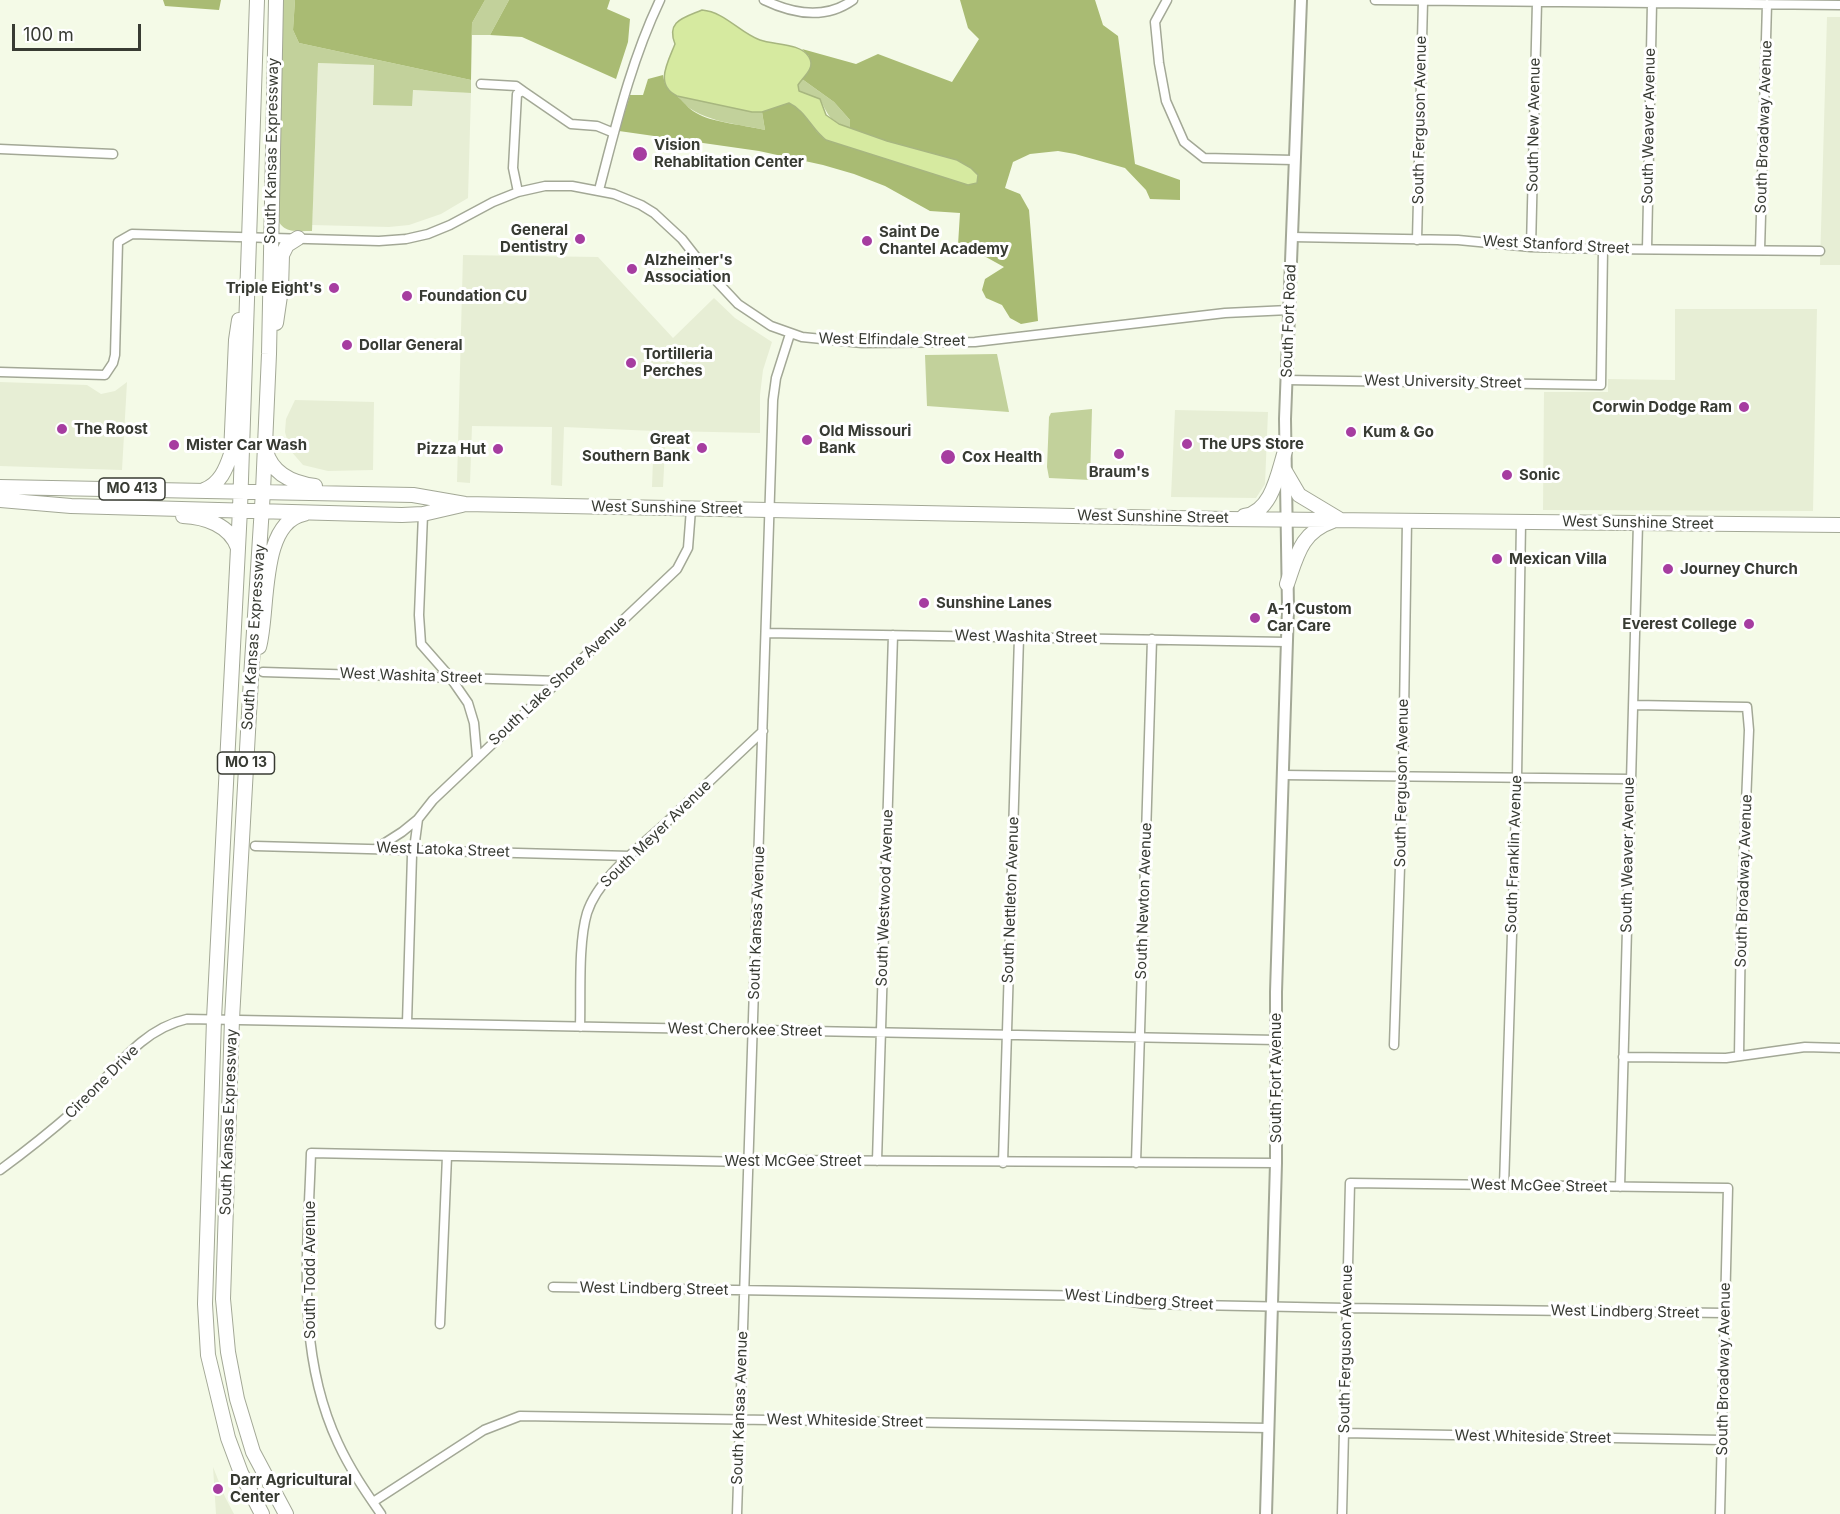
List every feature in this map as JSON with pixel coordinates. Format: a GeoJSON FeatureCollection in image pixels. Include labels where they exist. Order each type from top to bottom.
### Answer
{"type":"FeatureCollection","features":[{"type":"Feature","properties":{"kind":"main road","name":"South Kansas Expressway"},"geometry":{"type":"LineString","coordinates":[[257,0],[239,551],[214,1018],[205,1304],[208,1355],[228,1438],[241,1473],[262,1514]]}},
{"type":"Feature","properties":{"kind":"main road","name":"South Kansas Expressway"},"geometry":{"type":"LineString","coordinates":[[276,0],[268,354],[257,675],[232,1019],[223,1299],[228,1352],[237,1399],[253,1452],[286,1514]]}},
{"type":"Feature","properties":{"kind":"main road"},"geometry":{"type":"LineString","coordinates":[[268,354],[279,304],[282,255],[287,245],[298,238]]}},
{"type":"Feature","properties":{"kind":"main road"},"geometry":{"type":"LineString","coordinates":[[204,490],[219,480],[231,454],[236,340],[248,277]]}},
{"type":"Feature","properties":{"kind":"main road"},"geometry":{"type":"LineString","coordinates":[[265,449],[270,464],[275,469],[287,478],[300,483],[413,495]]}},
{"type":"Feature","properties":{"kind":"main road"},"geometry":{"type":"LineString","coordinates":[[1225,519],[1252,515],[1263,504],[1275,484],[1285,451]]}},
{"type":"Feature","properties":{"kind":"main road"},"geometry":{"type":"LineString","coordinates":[[1285,471],[1299,495],[1339,519]]}},
{"type":"Feature","properties":{"kind":"main road","name":"West Sunshine Street"},"geometry":{"type":"LineString","coordinates":[[0,487],[413,495],[465,504],[1225,519],[1840,525]]}},
{"type":"Feature","properties":{"kind":"main road","name":"West Sunshine Street"},"geometry":{"type":"LineString","coordinates":[[0,500],[70,506],[423,514],[465,504]]}},
{"type":"Feature","properties":{"kind":"main road"},"geometry":{"type":"LineString","coordinates":[[70,506],[118,512],[188,516],[207,520],[229,532],[239,551]]}},
{"type":"Feature","properties":{"kind":"main road"},"geometry":{"type":"LineString","coordinates":[[257,675],[270,563],[276,539],[288,520],[312,513]]}},
{"type":"Feature","properties":{"kind":"main road"},"geometry":{"type":"LineString","coordinates":[[1287,584],[1294,561],[1307,538],[1319,526],[1339,519]]}},
{"type":"Feature","properties":{"kind":"street"},"geometry":{"type":"LineString","coordinates":[[598,190],[635,58],[660,0]]}},
{"type":"Feature","properties":{"kind":"street"},"geometry":{"type":"LineString","coordinates":[[764,0],[813,14],[839,9],[853,0]]}},
{"type":"Feature","properties":{"kind":"street"},"geometry":{"type":"LineString","coordinates":[[1167,0],[1155,22],[1159,63],[1166,101],[1184,142],[1204,158],[1294,160]]}},
{"type":"Feature","properties":{"kind":"street","name":"South Fort Road"},"geometry":{"type":"LineString","coordinates":[[1286,642],[1286,380],[1301,0]]}},
{"type":"Feature","properties":{"kind":"street"},"geometry":{"type":"LineString","coordinates":[[1376,0],[1840,5]]}},
{"type":"Feature","properties":{"kind":"street","name":"South Ferguson Avenue"},"geometry":{"type":"LineString","coordinates":[[1417,240],[1423,1]]}},
{"type":"Feature","properties":{"kind":"street","name":"South New Avenue"},"geometry":{"type":"LineString","coordinates":[[1531,247],[1537,2]]}},
{"type":"Feature","properties":{"kind":"street","name":"South Weaver Avenue"},"geometry":{"type":"LineString","coordinates":[[1647,249],[1652,3]]}},
{"type":"Feature","properties":{"kind":"street","name":"South Broadway Avenue"},"geometry":{"type":"LineString","coordinates":[[1760,250],[1767,4]]}},
{"type":"Feature","properties":{"kind":"street"},"geometry":{"type":"LineString","coordinates":[[482,84],[516,86],[571,124],[597,126],[614,133]]}},
{"type":"Feature","properties":{"kind":"street"},"geometry":{"type":"LineString","coordinates":[[518,192],[513,168],[514,132],[517,94],[524,91]]}},
{"type":"Feature","properties":{"kind":"street"},"geometry":{"type":"LineString","coordinates":[[0,149],[113,154]]}},
{"type":"Feature","properties":{"kind":"street","name":"West Elfindale Street"},"geometry":{"type":"LineString","coordinates":[[0,372],[105,375],[115,355],[118,242],[124,237],[140,234],[379,241],[417,237],[444,228],[493,201],[518,192],[559,186],[598,190],[628,199],[654,213],[674,230],[738,304],[758,319],[790,334],[839,342],[975,342],[1236,312],[1289,310]]}},
{"type":"Feature","properties":{"kind":"street","name":"West Stanford Street"},"geometry":{"type":"LineString","coordinates":[[1292,237],[1458,240],[1531,247],[1603,249],[1820,251]]}},
{"type":"Feature","properties":{"kind":"street","name":"West University Street"},"geometry":{"type":"LineString","coordinates":[[1286,380],[1601,385],[1603,249]]}},
{"type":"Feature","properties":{"kind":"street","name":"South Kansas Avenue"},"geometry":{"type":"LineString","coordinates":[[737,1514],[775,387],[778,368],[790,334]]}},
{"type":"Feature","properties":{"kind":"street","name":"South Lake Shore Avenue"},"geometry":{"type":"LineString","coordinates":[[375,849],[418,819],[433,800],[477,757],[681,564],[689,542],[691,508]]}},
{"type":"Feature","properties":{"kind":"street"},"geometry":{"type":"LineString","coordinates":[[423,514],[419,615],[421,644],[450,677],[473,716],[477,757]]}},
{"type":"Feature","properties":{"kind":"street","name":"South Ferguson Avenue"},"geometry":{"type":"LineString","coordinates":[[1394,1045],[1403,777],[1407,520]]}},
{"type":"Feature","properties":{"kind":"street","name":"South Franklin Avenue"},"geometry":{"type":"LineString","coordinates":[[1504,1186],[1517,777],[1521,522]]}},
{"type":"Feature","properties":{"kind":"street","name":"South Weaver Avenue"},"geometry":{"type":"LineString","coordinates":[[1620,1187],[1638,523]]}},
{"type":"Feature","properties":{"kind":"street","name":"West Washita Street"},"geometry":{"type":"LineString","coordinates":[[766,633],[1286,642]]}},
{"type":"Feature","properties":{"kind":"street","name":"South Westwood Avenue"},"geometry":{"type":"LineString","coordinates":[[877,1161],[893,635]]}},
{"type":"Feature","properties":{"kind":"street","name":"South Nettleton Avenue"},"geometry":{"type":"LineString","coordinates":[[1003,1163],[1019,637]]}},
{"type":"Feature","properties":{"kind":"street","name":"South Newton Avenue"},"geometry":{"type":"LineString","coordinates":[[1136,1163],[1152,639]]}},
{"type":"Feature","properties":{"kind":"street","name":"South Fort Avenue"},"geometry":{"type":"LineString","coordinates":[[1266,1514],[1273,1306],[1276,992],[1286,642]]}},
{"type":"Feature","properties":{"kind":"street","name":"West Washita Street"},"geometry":{"type":"LineString","coordinates":[[257,675],[450,677],[559,681]]}},
{"type":"Feature","properties":{"kind":"street","name":"South Broadway Avenue"},"geometry":{"type":"LineString","coordinates":[[1634,705],[1747,707],[1749,730],[1741,927],[1739,1056]]}},
{"type":"Feature","properties":{"kind":"street","name":"South Meyer Avenue"},"geometry":{"type":"LineString","coordinates":[[580,1027],[583,939],[587,913],[598,890],[630,856],[763,731]]}},
{"type":"Feature","properties":{"kind":"street"},"geometry":{"type":"LineString","coordinates":[[1282,775],[1630,779]]}},
{"type":"Feature","properties":{"kind":"street"},"geometry":{"type":"LineString","coordinates":[[407,1023],[412,855],[418,819]]}},
{"type":"Feature","properties":{"kind":"street","name":"West Latoka Street"},"geometry":{"type":"LineString","coordinates":[[255,846],[630,856]]}},
{"type":"Feature","properties":{"kind":"street","name":"West Cherokee Street"},"geometry":{"type":"LineString","coordinates":[[214,1018],[1277,1040]]}},
{"type":"Feature","properties":{"kind":"street","name":"Cireone Drive"},"geometry":{"type":"LineString","coordinates":[[0,1170],[76,1108],[126,1055],[155,1032],[175,1022],[214,1018]]}},
{"type":"Feature","properties":{"kind":"street"},"geometry":{"type":"LineString","coordinates":[[1623,1057],[1726,1058],[1805,1047],[1840,1048]]}},
{"type":"Feature","properties":{"kind":"street","name":"West McGee Street"},"geometry":{"type":"LineString","coordinates":[[311,1153],[749,1162],[765,1160],[1276,1163]]}},
{"type":"Feature","properties":{"kind":"street","name":"South Todd Avenue"},"geometry":{"type":"LineString","coordinates":[[311,1153],[307,1291],[310,1348],[321,1398],[331,1428],[350,1467],[381,1514]]}},
{"type":"Feature","properties":{"kind":"street"},"geometry":{"type":"LineString","coordinates":[[440,1324],[447,1156]]}},
{"type":"Feature","properties":{"kind":"street","name":"South Ferguson Avenue"},"geometry":{"type":"LineString","coordinates":[[1342,1514],[1350,1183]]}},
{"type":"Feature","properties":{"kind":"street","name":"West McGee Street"},"geometry":{"type":"LineString","coordinates":[[1350,1183],[1728,1188]]}},
{"type":"Feature","properties":{"kind":"street","name":"South Broadway Avenue"},"geometry":{"type":"LineString","coordinates":[[1720,1514],[1728,1188]]}},
{"type":"Feature","properties":{"kind":"street","name":"West Lindberg Street"},"geometry":{"type":"LineString","coordinates":[[553,1287],[1098,1296],[1145,1304],[1725,1313]]}},
{"type":"Feature","properties":{"kind":"street","name":"West Whiteside Street"},"geometry":{"type":"LineString","coordinates":[[373,1502],[484,1431],[520,1416],[1269,1428]]}},
{"type":"Feature","properties":{"kind":"street","name":"West Whiteside Street"},"geometry":{"type":"LineString","coordinates":[[1344,1433],[1722,1440]]}},
{"type":"Feature","properties":{"kind":"shaded area"},"geometry":{"type":"Polygon","coordinates":[[[163,0],[221,0],[219,10],[165,6],[163,0]]]}},
{"type":"Feature","properties":{"kind":"shaded area"},"geometry":{"type":"Polygon","coordinates":[[[282,0],[295,0],[293,30],[299,43],[471,80],[471,93],[413,90],[412,106],[373,105],[374,65],[318,63],[312,231],[286,229],[277,217],[282,0]]]}},
{"type":"Feature","properties":{"kind":"shaded area"},"geometry":{"type":"Polygon","coordinates":[[[295,0],[485,0],[472,23],[471,80],[299,43],[293,30],[295,0]]]}},
{"type":"Feature","properties":{"kind":"shaded area"},"geometry":{"type":"Polygon","coordinates":[[[485,0],[509,0],[490,35],[472,35],[472,23],[485,0]]]}},
{"type":"Feature","properties":{"kind":"shaded area"},"geometry":{"type":"Polygon","coordinates":[[[509,0],[610,0],[607,9],[630,19],[628,42],[616,79],[522,37],[490,35],[509,0]]]}},
{"type":"Feature","properties":{"kind":"shaded area"},"geometry":{"type":"Polygon","coordinates":[[[960,0],[1095,0],[1103,25],[1118,36],[1135,164],[1180,180],[1180,200],[1150,199],[1146,190],[1125,168],[1075,154],[1058,151],[1030,154],[1013,162],[1005,188],[1020,194],[1029,210],[1038,321],[1021,324],[1010,318],[1002,305],[986,298],[982,290],[985,279],[1004,267],[958,245],[960,213],[930,211],[885,186],[823,165],[759,151],[619,131],[630,95],[643,95],[648,79],[663,75],[668,89],[691,109],[706,117],[765,130],[762,112],[789,103],[800,111],[826,140],[968,185],[977,183],[957,160],[887,141],[850,128],[850,120],[834,102],[802,79],[809,71],[809,56],[802,49],[856,64],[878,54],[952,82],[979,39],[968,28],[960,0]]]}},
{"type":"Feature","properties":{"kind":"shaded area"},"geometry":{"type":"Polygon","coordinates":[[[702,10],[718,15],[760,40],[794,47],[805,52],[811,65],[798,85],[799,91],[820,99],[826,115],[839,124],[887,141],[957,160],[978,175],[977,183],[968,185],[826,140],[795,106],[789,103],[762,112],[752,112],[677,96],[666,86],[664,79],[666,65],[675,44],[673,30],[678,21],[702,10]]]}},
{"type":"Feature","properties":{"kind":"shaded area"},"geometry":{"type":"Polygon","coordinates":[[[1827,17],[1840,17],[1840,265],[1820,265],[1827,17]]]}},
{"type":"Feature","properties":{"kind":"shaded area"},"geometry":{"type":"Polygon","coordinates":[[[318,63],[374,65],[373,105],[412,90],[471,93],[468,198],[441,214],[409,225],[389,227],[312,225],[318,63]]]}},
{"type":"Feature","properties":{"kind":"shaded area"},"geometry":{"type":"Polygon","coordinates":[[[802,79],[834,102],[850,120],[850,128],[830,117],[820,99],[799,91],[797,85],[802,79]]]}},
{"type":"Feature","properties":{"kind":"shaded area"},"geometry":{"type":"Polygon","coordinates":[[[677,96],[752,112],[762,112],[765,130],[705,116],[685,105],[677,96]]]}},
{"type":"Feature","properties":{"kind":"shaded area"},"geometry":{"type":"Polygon","coordinates":[[[463,255],[598,257],[673,338],[714,298],[735,318],[772,342],[763,370],[760,395],[760,433],[666,431],[663,487],[652,487],[654,431],[564,427],[562,486],[551,485],[552,427],[472,426],[470,483],[457,482],[463,255]]]}},
{"type":"Feature","properties":{"kind":"shaded area"},"geometry":{"type":"Polygon","coordinates":[[[1675,309],[1817,309],[1813,511],[1543,510],[1544,392],[1608,392],[1608,379],[1675,380],[1675,309]]]}},
{"type":"Feature","properties":{"kind":"shaded area"},"geometry":{"type":"Polygon","coordinates":[[[997,354],[1009,412],[927,406],[925,355],[997,354]]]}},
{"type":"Feature","properties":{"kind":"shaded area"},"geometry":{"type":"Polygon","coordinates":[[[0,382],[87,385],[101,394],[115,391],[127,382],[122,470],[0,466],[0,382]]]}},
{"type":"Feature","properties":{"kind":"shaded area"},"geometry":{"type":"Polygon","coordinates":[[[295,400],[374,402],[373,470],[328,471],[303,465],[290,450],[285,432],[286,419],[295,400]]]}},
{"type":"Feature","properties":{"kind":"shaded area"},"geometry":{"type":"Polygon","coordinates":[[[1092,409],[1090,480],[1049,478],[1047,467],[1051,413],[1092,409]]]}},
{"type":"Feature","properties":{"kind":"shaded area"},"geometry":{"type":"Polygon","coordinates":[[[1175,410],[1268,412],[1265,484],[1256,498],[1171,497],[1175,410]]]}},
{"type":"Feature","properties":{"kind":"shaded area","name":"Darr Agricultural Center"},"geometry":{"type":"Polygon","coordinates":[[[213,1467],[225,1497],[234,1514],[216,1514],[213,1467]]]}},
{"type":"Feature","properties":{"kind":"place","name":"Vision Rehablitation Center"},"geometry":{"type":"Point","coordinates":[640,154]}},
{"type":"Feature","properties":{"kind":"place","name":"General Dentistry"},"geometry":{"type":"Point","coordinates":[580,239]}},
{"type":"Feature","properties":{"kind":"place","name":"Saint De Chantel Academy"},"geometry":{"type":"Point","coordinates":[867,241]}},
{"type":"Feature","properties":{"kind":"place","name":"Alzheimer's Association"},"geometry":{"type":"Point","coordinates":[632,269]}},
{"type":"Feature","properties":{"kind":"place","name":"Triple Eight's"},"geometry":{"type":"Point","coordinates":[334,288]}},
{"type":"Feature","properties":{"kind":"place","name":"Foundation CU"},"geometry":{"type":"Point","coordinates":[407,296]}},
{"type":"Feature","properties":{"kind":"place","name":"Dollar General"},"geometry":{"type":"Point","coordinates":[347,345]}},
{"type":"Feature","properties":{"kind":"place","name":"Tortilleria Perches"},"geometry":{"type":"Point","coordinates":[631,363]}},
{"type":"Feature","properties":{"kind":"place","name":"Corwin Dodge Ram"},"geometry":{"type":"Point","coordinates":[1744,407]}},
{"type":"Feature","properties":{"kind":"place","name":"The Roost"},"geometry":{"type":"Point","coordinates":[62,429]}},
{"type":"Feature","properties":{"kind":"place","name":"Kum & Go"},"geometry":{"type":"Point","coordinates":[1351,432]}},
{"type":"Feature","properties":{"kind":"place","name":"Old Missouri Bank"},"geometry":{"type":"Point","coordinates":[807,440]}},
{"type":"Feature","properties":{"kind":"place","name":"The UPS Store"},"geometry":{"type":"Point","coordinates":[1187,444]}},
{"type":"Feature","properties":{"kind":"place","name":"Mister Car Wash"},"geometry":{"type":"Point","coordinates":[174,445]}},
{"type":"Feature","properties":{"kind":"place","name":"Great Southern Bank"},"geometry":{"type":"Point","coordinates":[702,448]}},
{"type":"Feature","properties":{"kind":"place","name":"Pizza Hut"},"geometry":{"type":"Point","coordinates":[498,449]}},
{"type":"Feature","properties":{"kind":"place","name":"Braum's"},"geometry":{"type":"Point","coordinates":[1119,454]}},
{"type":"Feature","properties":{"kind":"place","name":"Cox Health"},"geometry":{"type":"Point","coordinates":[948,457]}},
{"type":"Feature","properties":{"kind":"place","name":"Sonic"},"geometry":{"type":"Point","coordinates":[1507,475]}},
{"type":"Feature","properties":{"kind":"place","name":"Mexican Villa"},"geometry":{"type":"Point","coordinates":[1497,559]}},
{"type":"Feature","properties":{"kind":"place","name":"Journey Church"},"geometry":{"type":"Point","coordinates":[1668,569]}},
{"type":"Feature","properties":{"kind":"place","name":"Sunshine Lanes"},"geometry":{"type":"Point","coordinates":[924,603]}},
{"type":"Feature","properties":{"kind":"place","name":"A-1 Custom Car Care"},"geometry":{"type":"Point","coordinates":[1255,618]}},
{"type":"Feature","properties":{"kind":"place","name":"Everest College"},"geometry":{"type":"Point","coordinates":[1749,624]}},
{"type":"Feature","properties":{"kind":"place","name":"Darr Agricultural Center"},"geometry":{"type":"Point","coordinates":[218,1489]}}]}
